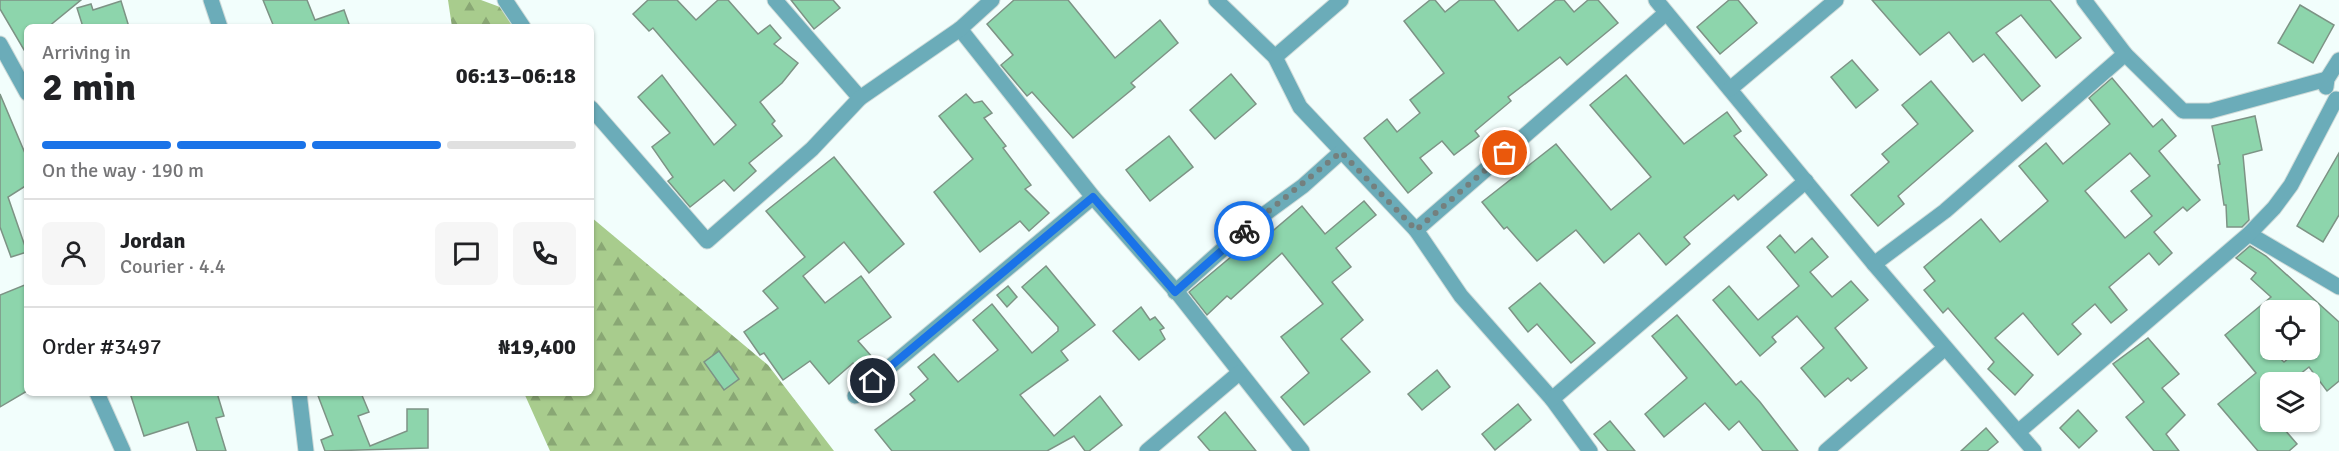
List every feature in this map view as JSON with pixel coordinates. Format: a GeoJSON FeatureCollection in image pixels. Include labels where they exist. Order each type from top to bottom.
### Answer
{"type":"FeatureCollection","features":[{"type":"Feature","properties":{"kind":"street"},"geometry":{"type":"LineString","coordinates":[[211,0],[219,24]]}},
{"type":"Feature","properties":{"kind":"street"},"geometry":{"type":"LineString","coordinates":[[505,0],[522,24]]}},
{"type":"Feature","properties":{"kind":"street"},"geometry":{"type":"LineString","coordinates":[[775,0],[860,98]]}},
{"type":"Feature","properties":{"kind":"street"},"geometry":{"type":"LineString","coordinates":[[594,111],[707,241],[812,148],[860,98],[960,28],[992,0]]}},
{"type":"Feature","properties":{"kind":"street"},"geometry":{"type":"LineString","coordinates":[[1216,0],[1275,57],[1300,107],[1416,230],[1461,296],[1552,399],[1590,451]]}},
{"type":"Feature","properties":{"kind":"street"},"geometry":{"type":"LineString","coordinates":[[1275,57],[1341,0]]}},
{"type":"Feature","properties":{"kind":"street"},"geometry":{"type":"LineString","coordinates":[[1656,0],[1874,264],[2034,451]]}},
{"type":"Feature","properties":{"kind":"street"},"geometry":{"type":"LineString","coordinates":[[1730,89],[1836,0]]}},
{"type":"Feature","properties":{"kind":"street"},"geometry":{"type":"LineString","coordinates":[[2084,0],[2126,54],[2183,111],[2210,111],[2327,79]]}},
{"type":"Feature","properties":{"kind":"street"},"geometry":{"type":"LineString","coordinates":[[1416,230],[1666,14]]}},
{"type":"Feature","properties":{"kind":"street"},"geometry":{"type":"LineString","coordinates":[[960,28],[1093,197],[1175,292],[1302,451]]}},
{"type":"Feature","properties":{"kind":"street"},"geometry":{"type":"LineString","coordinates":[[0,44],[24,88]]}},
{"type":"Feature","properties":{"kind":"street"},"geometry":{"type":"LineString","coordinates":[[1874,264],[1945,211],[2126,54]]}},
{"type":"Feature","properties":{"kind":"street"},"geometry":{"type":"LineString","coordinates":[[2018,432],[2249,234],[2274,208],[2291,184],[2337,99],[2328,92],[2327,79],[2339,60]]}},
{"type":"Feature","properties":{"kind":"street"},"geometry":{"type":"LineString","coordinates":[[1175,292],[1251,224],[1303,186],[1341,152]]}},
{"type":"Feature","properties":{"kind":"street"},"geometry":{"type":"LineString","coordinates":[[1552,399],[1806,181]]}},
{"type":"Feature","properties":{"kind":"street"},"geometry":{"type":"LineString","coordinates":[[855,396],[1093,197]]}},
{"type":"Feature","properties":{"kind":"street"},"geometry":{"type":"LineString","coordinates":[[2249,234],[2339,287]]}},
{"type":"Feature","properties":{"kind":"street"},"geometry":{"type":"LineString","coordinates":[[1826,451],[1945,348]]}},
{"type":"Feature","properties":{"kind":"street"},"geometry":{"type":"LineString","coordinates":[[1147,451],[1239,373]]}},
{"type":"Feature","properties":{"kind":"street"},"geometry":{"type":"LineString","coordinates":[[98,396],[123,451]]}},
{"type":"Feature","properties":{"kind":"street"},"geometry":{"type":"LineString","coordinates":[[299,396],[306,451]]}},
{"type":"Feature","properties":{"kind":"green space"},"geometry":{"type":"Polygon","coordinates":[[[448,0],[481,0],[516,13],[519,24],[452,24],[448,0]]]}},
{"type":"Feature","properties":{"kind":"green space"},"geometry":{"type":"Polygon","coordinates":[[[594,220],[768,365],[834,451],[550,451],[525,396],[594,396],[594,220]]]}},
{"type":"Feature","properties":{"kind":"building"},"geometry":{"type":"Polygon","coordinates":[[[0,0],[81,0],[52,24],[24,24],[24,50],[0,9],[0,0]]]}},
{"type":"Feature","properties":{"kind":"building"},"geometry":{"type":"Polygon","coordinates":[[[263,0],[307,0],[315,20],[344,10],[349,24],[273,24],[263,0]]]}},
{"type":"Feature","properties":{"kind":"building"},"geometry":{"type":"Polygon","coordinates":[[[648,0],[677,0],[696,20],[718,0],[728,0],[758,34],[770,25],[781,38],[774,44],[798,63],[782,83],[760,102],[775,121],[772,124],[782,136],[749,163],[756,171],[734,191],[724,180],[690,207],[668,181],[673,177],[652,147],[670,133],[638,97],[662,75],[714,145],[736,125],[653,28],[649,31],[633,14],[648,0]]]}},
{"type":"Feature","properties":{"kind":"building"},"geometry":{"type":"Polygon","coordinates":[[[791,0],[833,0],[840,8],[814,29],[791,0]]]}},
{"type":"Feature","properties":{"kind":"building"},"geometry":{"type":"Polygon","coordinates":[[[1014,0],[1068,0],[1115,58],[1160,20],[1178,43],[1131,83],[1135,87],[1073,138],[1032,92],[1027,96],[1001,65],[1013,55],[987,24],[1014,0]]]}},
{"type":"Feature","properties":{"kind":"building"},"geometry":{"type":"Polygon","coordinates":[[[1430,0],[1435,0],[1445,12],[1460,0],[1494,0],[1518,31],[1556,0],[1564,0],[1574,12],[1588,0],[1598,0],[1618,23],[1567,65],[1560,57],[1508,97],[1511,101],[1475,131],[1479,136],[1454,155],[1442,141],[1420,158],[1432,173],[1408,193],[1364,138],[1387,119],[1397,132],[1420,113],[1410,100],[1444,73],[1404,21],[1430,0]]]}},
{"type":"Feature","properties":{"kind":"building"},"geometry":{"type":"Polygon","coordinates":[[[1729,0],[1738,0],[1757,23],[1720,54],[1697,27],[1729,0]]]}},
{"type":"Feature","properties":{"kind":"building"},"geometry":{"type":"Polygon","coordinates":[[[1872,0],[2050,0],[2081,38],[2056,58],[2021,15],[1996,33],[2040,86],[2022,101],[1984,54],[1973,62],[1949,32],[1920,55],[1872,0]]]}},
{"type":"Feature","properties":{"kind":"building"},"geometry":{"type":"Polygon","coordinates":[[[121,1],[128,24],[82,24],[77,8],[91,4],[93,10],[121,1]]]}},
{"type":"Feature","properties":{"kind":"building"},"geometry":{"type":"Polygon","coordinates":[[[2300,5],[2334,25],[2313,63],[2278,43],[2300,5]]]}},
{"type":"Feature","properties":{"kind":"building"},"geometry":{"type":"Polygon","coordinates":[[[1852,60],[1878,90],[1856,108],[1831,77],[1852,60]]]}},
{"type":"Feature","properties":{"kind":"building"},"geometry":{"type":"Polygon","coordinates":[[[1231,74],[1256,104],[1215,139],[1190,110],[1231,74]]]}},
{"type":"Feature","properties":{"kind":"building"},"geometry":{"type":"Polygon","coordinates":[[[1626,75],[1684,144],[1727,112],[1741,131],[1734,136],[1767,175],[1738,200],[1734,195],[1684,237],[1690,244],[1666,265],[1639,233],[1604,263],[1576,230],[1537,261],[1507,227],[1504,229],[1482,202],[1556,144],[1611,210],[1651,177],[1590,105],[1626,75]]]}},
{"type":"Feature","properties":{"kind":"building"},"geometry":{"type":"Polygon","coordinates":[[[2112,78],[2153,127],[2162,119],[2176,136],[2159,151],[2200,200],[2187,211],[2183,207],[2154,232],[2172,253],[2159,265],[2149,253],[2109,287],[2127,310],[2111,323],[2095,304],[2072,324],[2081,334],[2058,355],[2023,313],[1995,338],[2033,375],[2015,395],[1988,369],[1994,362],[1948,308],[1943,313],[1924,290],[1935,281],[1924,267],[1981,219],[2000,242],[2048,201],[2019,166],[2046,143],[2063,164],[2110,124],[2089,98],[2112,78]],[[2130,153],[2085,191],[2125,238],[2152,216],[2131,191],[2150,176],[2130,153]]]}},
{"type":"Feature","properties":{"kind":"building"},"geometry":{"type":"Polygon","coordinates":[[[1931,81],[1973,131],[1898,196],[1904,204],[1878,226],[1851,195],[1889,162],[1882,154],[1918,124],[1902,105],[1931,81]]]}},
{"type":"Feature","properties":{"kind":"building"},"geometry":{"type":"Polygon","coordinates":[[[0,94],[24,151],[24,187],[8,197],[24,243],[24,253],[11,257],[0,227],[0,94]]]}},
{"type":"Feature","properties":{"kind":"building"},"geometry":{"type":"Polygon","coordinates":[[[966,94],[974,103],[982,101],[992,113],[984,118],[1006,146],[1003,148],[1031,185],[1025,189],[1049,213],[1029,231],[1020,221],[980,252],[934,192],[973,159],[939,116],[966,94]]]}},
{"type":"Feature","properties":{"kind":"building"},"geometry":{"type":"Polygon","coordinates":[[[2255,116],[2262,150],[2243,155],[2249,220],[2242,227],[2227,227],[2226,205],[2224,205],[2218,165],[2220,164],[2212,126],[2255,116]]]}},
{"type":"Feature","properties":{"kind":"building"},"geometry":{"type":"Polygon","coordinates":[[[1169,136],[1193,167],[1150,201],[1126,170],[1169,136]]]}},
{"type":"Feature","properties":{"kind":"building"},"geometry":{"type":"Polygon","coordinates":[[[2339,153],[2339,215],[2323,242],[2297,226],[2339,153]]]}},
{"type":"Feature","properties":{"kind":"building"},"geometry":{"type":"Polygon","coordinates":[[[834,157],[904,244],[869,273],[844,242],[803,276],[825,303],[861,276],[891,317],[858,341],[873,358],[859,370],[853,363],[829,384],[810,361],[783,380],[764,353],[760,355],[744,332],[778,308],[763,291],[805,257],[766,211],[834,157]]]}},
{"type":"Feature","properties":{"kind":"building"},"geometry":{"type":"Polygon","coordinates":[[[1364,201],[1376,215],[1336,248],[1351,267],[1332,282],[1363,320],[1341,339],[1370,372],[1304,425],[1281,397],[1309,373],[1281,337],[1323,304],[1282,253],[1231,299],[1227,296],[1207,315],[1189,292],[1256,236],[1261,241],[1302,206],[1325,234],[1364,201]]]}},
{"type":"Feature","properties":{"kind":"building"},"geometry":{"type":"Polygon","coordinates":[[[1780,235],[1795,253],[1812,238],[1828,257],[1810,272],[1832,297],[1851,281],[1868,300],[1835,328],[1867,368],[1851,381],[1848,378],[1825,397],[1801,368],[1824,348],[1797,316],[1772,337],[1776,342],[1760,356],[1713,300],[1729,286],[1758,320],[1799,286],[1767,247],[1780,235]]]}},
{"type":"Feature","properties":{"kind":"building"},"geometry":{"type":"Polygon","coordinates":[[[2250,246],[2266,256],[2315,300],[2267,300],[2271,297],[2251,279],[2256,273],[2236,258],[2250,246]]]}},
{"type":"Feature","properties":{"kind":"building"},"geometry":{"type":"Polygon","coordinates":[[[1046,266],[1095,325],[1061,351],[1068,360],[1020,395],[1054,436],[1100,396],[1122,425],[1089,451],[1085,451],[1074,436],[1047,451],[892,451],[875,430],[915,400],[910,394],[928,379],[918,367],[934,354],[958,382],[998,350],[973,320],[992,304],[1032,353],[1058,331],[1058,327],[1022,287],[1046,266]]]}},
{"type":"Feature","properties":{"kind":"building"},"geometry":{"type":"Polygon","coordinates":[[[1540,283],[1595,343],[1571,363],[1537,324],[1528,332],[1509,308],[1540,283]]]}},
{"type":"Feature","properties":{"kind":"building"},"geometry":{"type":"Polygon","coordinates":[[[24,285],[24,393],[0,407],[0,295],[24,285]]]}},
{"type":"Feature","properties":{"kind":"building"},"geometry":{"type":"Polygon","coordinates":[[[1008,286],[1017,297],[1007,307],[997,295],[1008,286]]]}},
{"type":"Feature","properties":{"kind":"building"},"geometry":{"type":"Polygon","coordinates":[[[2320,305],[2339,322],[2339,381],[2327,391],[2320,382],[2320,372],[2313,372],[2309,367],[2303,372],[2260,372],[2260,432],[2287,432],[2297,444],[2289,451],[2258,451],[2218,404],[2256,373],[2225,335],[2260,306],[2260,360],[2282,360],[2284,362],[2286,360],[2320,360],[2320,305]]]}},
{"type":"Feature","properties":{"kind":"building"},"geometry":{"type":"Polygon","coordinates":[[[1141,307],[1150,320],[1155,317],[1164,328],[1160,330],[1165,339],[1139,360],[1113,331],[1141,307]]]}},
{"type":"Feature","properties":{"kind":"building"},"geometry":{"type":"Polygon","coordinates":[[[1677,315],[1736,385],[1741,381],[1760,402],[1798,451],[1763,451],[1739,421],[1729,430],[1705,403],[1664,437],[1645,414],[1687,378],[1652,336],[1677,315]]]}},
{"type":"Feature","properties":{"kind":"building"},"geometry":{"type":"Polygon","coordinates":[[[2148,338],[2179,374],[2162,388],[2185,415],[2166,434],[2179,451],[2154,451],[2126,417],[2144,402],[2113,364],[2148,338]]]}},
{"type":"Feature","properties":{"kind":"building"},"geometry":{"type":"Polygon","coordinates":[[[719,351],[739,379],[724,390],[704,362],[719,351]]]}},
{"type":"Feature","properties":{"kind":"building"},"geometry":{"type":"Polygon","coordinates":[[[1437,370],[1450,387],[1422,410],[1408,394],[1437,370]]]}},
{"type":"Feature","properties":{"kind":"building"},"geometry":{"type":"Polygon","coordinates":[[[131,396],[218,396],[224,416],[216,418],[226,451],[197,451],[188,422],[144,436],[131,396]]]}},
{"type":"Feature","properties":{"kind":"building"},"geometry":{"type":"Polygon","coordinates":[[[318,396],[362,396],[369,412],[358,416],[370,446],[407,431],[407,409],[428,409],[428,448],[325,451],[321,440],[333,435],[318,396]]]}},
{"type":"Feature","properties":{"kind":"building"},"geometry":{"type":"Polygon","coordinates":[[[1518,404],[1531,420],[1495,450],[1482,434],[1518,404]]]}},
{"type":"Feature","properties":{"kind":"building"},"geometry":{"type":"Polygon","coordinates":[[[2078,410],[2097,431],[2079,448],[2060,428],[2078,410]]]}},
{"type":"Feature","properties":{"kind":"building"},"geometry":{"type":"Polygon","coordinates":[[[1225,412],[1256,451],[1210,451],[1198,437],[1225,412]]]}},
{"type":"Feature","properties":{"kind":"building"},"geometry":{"type":"Polygon","coordinates":[[[1610,421],[1635,451],[1608,451],[1594,434],[1610,421]]]}},
{"type":"Feature","properties":{"kind":"building"},"geometry":{"type":"Polygon","coordinates":[[[1986,428],[1998,442],[1987,451],[1961,451],[1986,428]]]}},
{"type":"Feature","properties":{"kind":"way so far"},"geometry":{"type":"LineString","coordinates":[[1244,231],[1267,211],[1303,186],[1341,152],[1416,230],[1505,153]]}},
{"type":"Feature","properties":{"kind":"route"},"geometry":{"type":"LineString","coordinates":[[873,381],[1093,197],[1175,292],[1244,231]]}}]}
